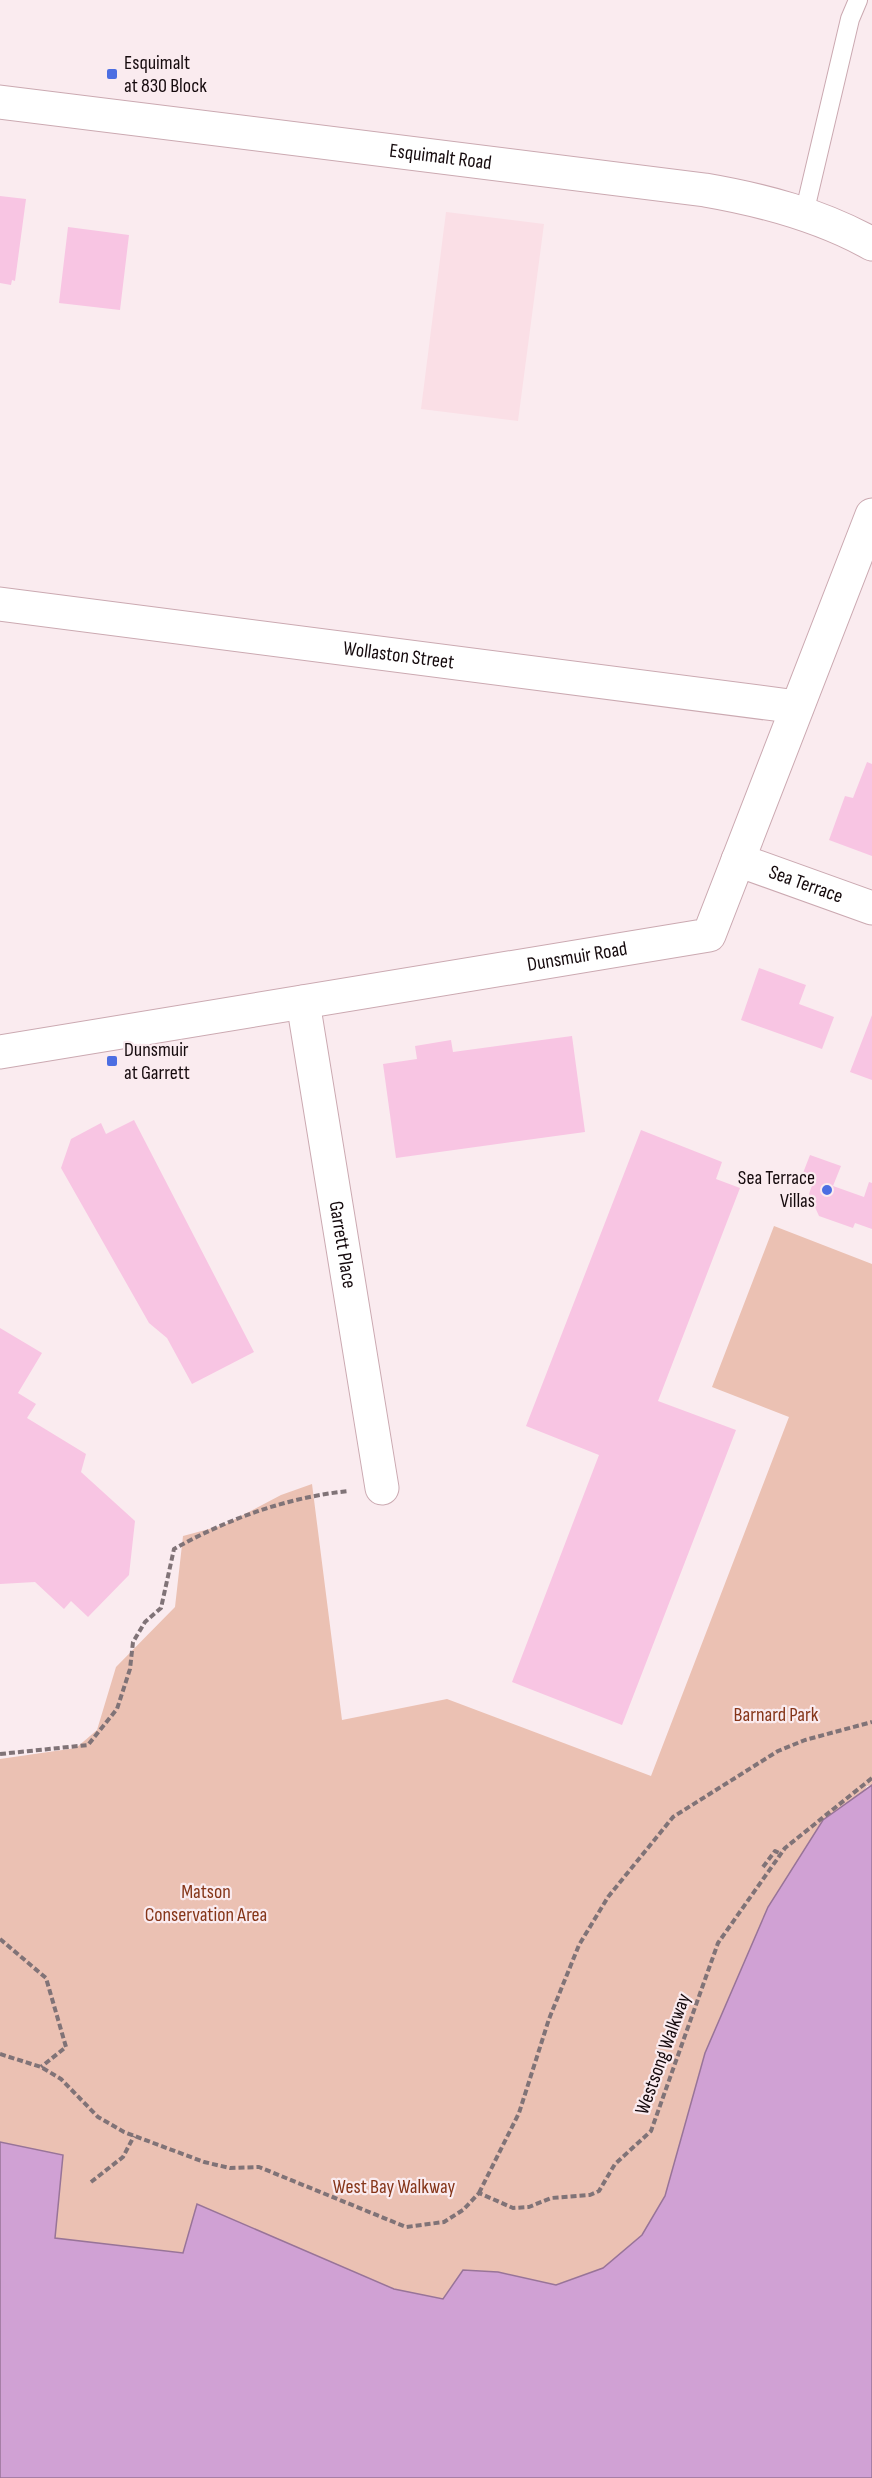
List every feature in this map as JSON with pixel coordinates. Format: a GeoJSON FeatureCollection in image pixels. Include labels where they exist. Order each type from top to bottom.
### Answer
{"type":"FeatureCollection","features":[{"type":"Feature","properties":{"kind":"street","name":"Esquimalt Road"},"geometry":{"type":"LineString","coordinates":[[0,102],[705,190],[745,197],[804,214],[872,244]]}},
{"type":"Feature","properties":{"kind":"street","name":"Dunsmuir Road"},"geometry":{"type":"LineString","coordinates":[[0,1052],[709,935],[872,515]]}},
{"type":"Feature","properties":{"kind":"street","name":"Wollaston Street"},"geometry":{"type":"LineString","coordinates":[[0,604],[796,707]]}},
{"type":"Feature","properties":{"kind":"street","name":"Sea Terrace"},"geometry":{"type":"LineString","coordinates":[[738,860],[872,908]]}},
{"type":"Feature","properties":{"kind":"street","name":"Garrett Place"},"geometry":{"type":"LineString","coordinates":[[303,1002],[382,1488]]}},
{"type":"Feature","properties":{"kind":"lane"},"geometry":{"type":"LineString","coordinates":[[804,214],[850,20],[858,0]]}},
{"type":"Feature","properties":{"kind":"path"},"geometry":{"type":"LineString","coordinates":[[0,1754],[87,1745],[117,1709],[130,1669],[133,1642],[145,1622],[161,1608],[174,1549],[213,1527],[277,1506],[324,1493],[382,1488]]}},
{"type":"Feature","properties":{"kind":"path"},"geometry":{"type":"LineString","coordinates":[[0,2054],[41,2067],[62,2079],[98,2117],[134,2136],[204,2162],[230,2168],[259,2167],[405,2227],[444,2222],[463,2210],[479,2193],[519,2113],[549,2019],[579,1945],[608,1897],[673,1817],[778,1751],[805,1740],[872,1722]]}},
{"type":"Feature","properties":{"kind":"path","name":"Westsong Walkway"},"geometry":{"type":"LineString","coordinates":[[479,2193],[513,2208],[529,2208],[550,2198],[590,2195],[599,2191],[615,2164],[651,2132],[718,1943],[781,1854],[872,1778]]}},
{"type":"Feature","properties":{"kind":"path"},"geometry":{"type":"LineString","coordinates":[[764,1867],[775,1851],[781,1854]]}},
{"type":"Feature","properties":{"kind":"path"},"geometry":{"type":"LineString","coordinates":[[0,1939],[46,1978],[66,2047],[41,2067]]}},
{"type":"Feature","properties":{"kind":"path"},"geometry":{"type":"LineString","coordinates":[[91,2182],[123,2157],[134,2136]]}},
{"type":"Feature","properties":{"kind":"shaded area"},"geometry":{"type":"Polygon","coordinates":[[[446,212],[544,224],[518,421],[421,409],[446,212]]]}},
{"type":"Feature","properties":{"kind":"shaded area"},"geometry":{"type":"Polygon","coordinates":[[[872,1785],[872,2478],[0,2478],[0,2142],[63,2155],[55,2238],[183,2253],[197,2204],[394,2289],[443,2299],[463,2270],[498,2272],[556,2285],[603,2268],[642,2235],[665,2196],[705,2053],[768,1907],[823,1820],[872,1785]]]}},
{"type":"Feature","properties":{"kind":"green space"},"geometry":{"type":"Polygon","coordinates":[[[774,1226],[872,1264],[872,1785],[867,1786],[705,2053],[665,2196],[642,2235],[603,2268],[556,2285],[498,2272],[463,2270],[443,2299],[394,2289],[197,2205],[183,2253],[54,2238],[62,2155],[0,2142],[0,1759],[76,1748],[97,1730],[116,1667],[175,1607],[183,1536],[224,1525],[281,1495],[312,1484],[342,1720],[447,1699],[651,1776],[789,1417],[712,1387],[774,1226]]]}},
{"type":"Feature","properties":{"kind":"building"},"geometry":{"type":"Polygon","coordinates":[[[0,196],[26,199],[15,281],[12,280],[11,285],[0,283],[0,196]]]}},
{"type":"Feature","properties":{"kind":"building"},"geometry":{"type":"Polygon","coordinates":[[[68,227],[129,235],[120,310],[59,303],[68,227]]]}},
{"type":"Feature","properties":{"kind":"building"},"geometry":{"type":"Polygon","coordinates":[[[867,762],[872,764],[872,856],[829,840],[845,796],[853,798],[867,762]]]}},
{"type":"Feature","properties":{"kind":"building"},"geometry":{"type":"Polygon","coordinates":[[[759,968],[806,985],[799,1004],[834,1017],[822,1049],[741,1020],[759,968]]]}},
{"type":"Feature","properties":{"kind":"building"},"geometry":{"type":"Polygon","coordinates":[[[872,1015],[872,1080],[850,1072],[872,1015]]]}},
{"type":"Feature","properties":{"kind":"building"},"geometry":{"type":"Polygon","coordinates":[[[572,1036],[585,1132],[396,1158],[383,1064],[417,1059],[415,1046],[451,1040],[453,1052],[572,1036]]]}},
{"type":"Feature","properties":{"kind":"building"},"geometry":{"type":"Polygon","coordinates":[[[134,1120],[254,1352],[192,1384],[167,1338],[149,1323],[61,1168],[71,1139],[101,1123],[106,1134],[134,1120]]]}},
{"type":"Feature","properties":{"kind":"building"},"geometry":{"type":"Polygon","coordinates":[[[641,1130],[722,1162],[716,1179],[740,1188],[658,1401],[736,1430],[622,1725],[512,1682],[599,1455],[526,1426],[641,1130]]]}},
{"type":"Feature","properties":{"kind":"building","name":"Sea Terrace Villas"},"geometry":{"type":"Polygon","coordinates":[[[810,1155],[841,1166],[833,1186],[864,1197],[869,1182],[872,1183],[872,1229],[855,1223],[853,1228],[819,1216],[809,1194],[815,1177],[803,1173],[810,1155]]]}},
{"type":"Feature","properties":{"kind":"building"},"geometry":{"type":"Polygon","coordinates":[[[0,1328],[42,1353],[18,1393],[36,1404],[27,1418],[86,1454],[81,1472],[135,1521],[129,1575],[88,1617],[71,1601],[64,1609],[35,1582],[0,1584],[0,1328]]]}},
{"type":"Feature","properties":{"kind":"place","name":"Esquimalt at 830 Block"},"geometry":{"type":"Point","coordinates":[112,74]}},
{"type":"Feature","properties":{"kind":"place","name":"Dunsmuir at Garrett"},"geometry":{"type":"Point","coordinates":[112,1061]}},
{"type":"Feature","properties":{"kind":"place","name":"Sea Terrace Villas"},"geometry":{"type":"Point","coordinates":[827,1190]}},
{"type":"Feature","properties":{"kind":"park label","name":"Barnard Park"},"geometry":{"type":"Point","coordinates":[776,1715]}},
{"type":"Feature","properties":{"kind":"park label","name":"Matson Conservation Area"},"geometry":{"type":"Point","coordinates":[206,1904]}},
{"type":"Feature","properties":{"kind":"park label","name":"West Bay Walkway"},"geometry":{"type":"Point","coordinates":[394,2187]}}]}
